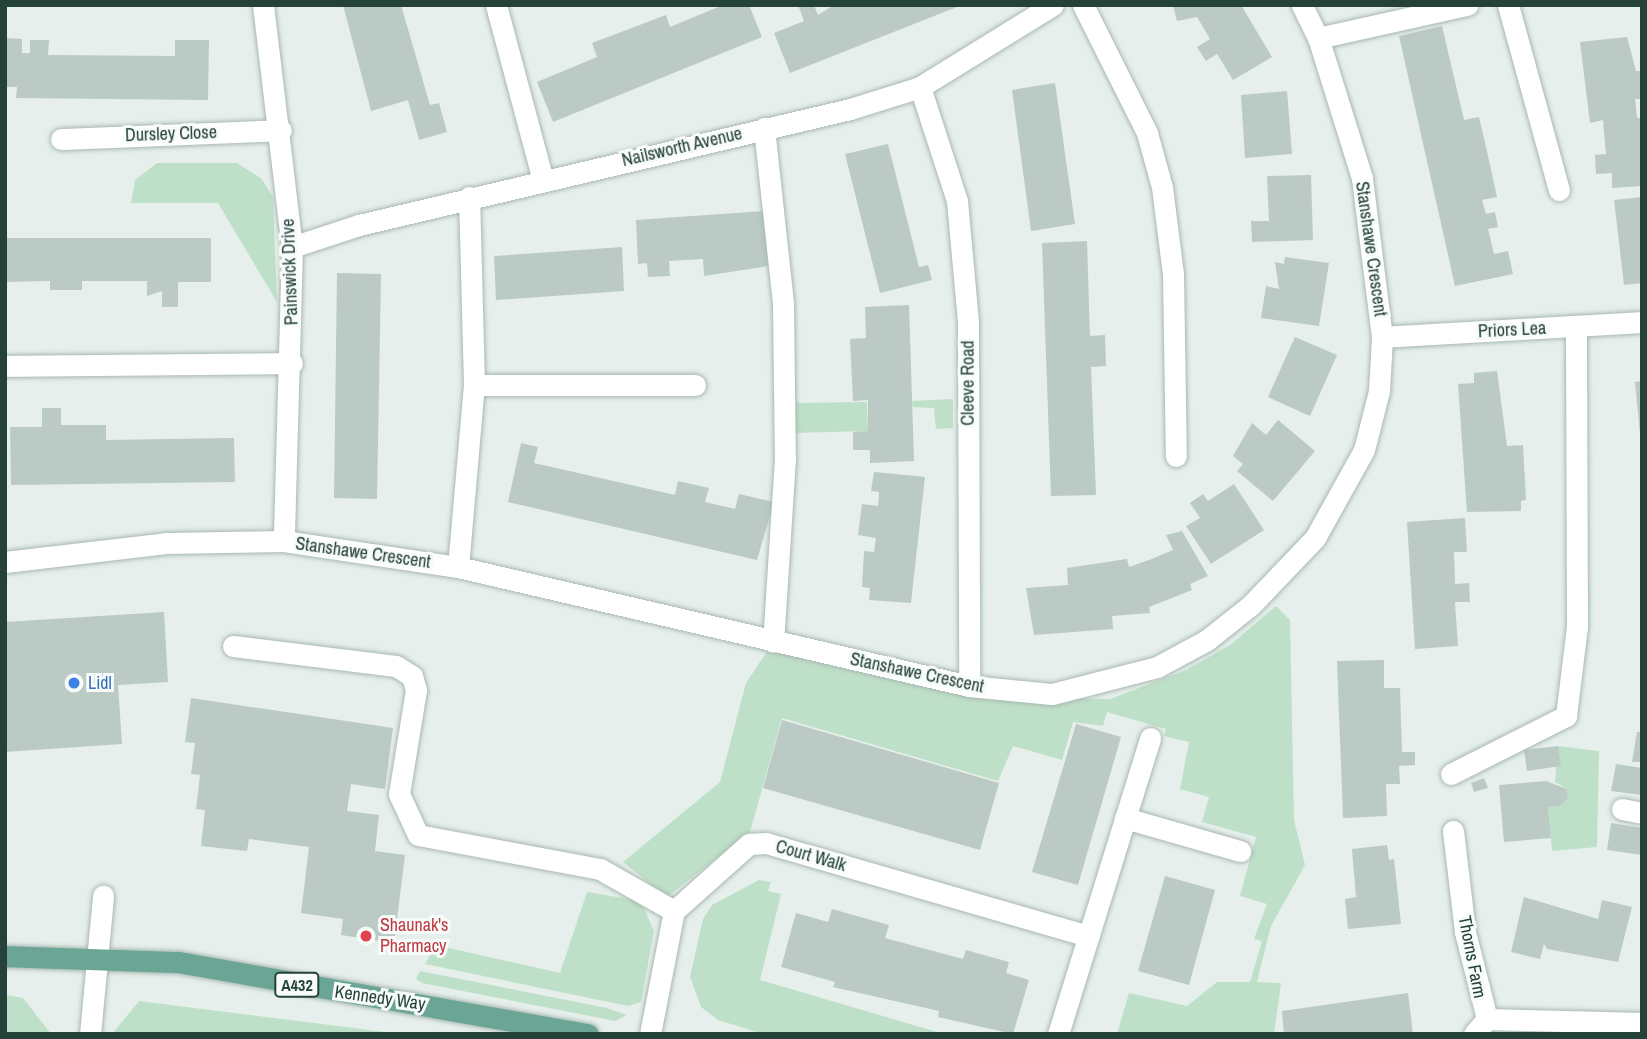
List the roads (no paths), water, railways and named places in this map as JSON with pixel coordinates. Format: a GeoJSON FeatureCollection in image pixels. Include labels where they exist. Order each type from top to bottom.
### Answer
{"type":"FeatureCollection","features":[{"type":"Feature","properties":{"kind":"main road","name":"Kennedy Way"},"geometry":{"type":"LineString","coordinates":[[5,956],[95,957],[178,962],[588,1034]]}},
{"type":"Feature","properties":{"kind":"street","name":"Painswick Drive"},"geometry":{"type":"LineString","coordinates":[[263,5],[281,130],[292,247],[292,363],[284,541]]}},
{"type":"Feature","properties":{"kind":"street"},"geometry":{"type":"LineString","coordinates":[[496,5],[543,180]]}},
{"type":"Feature","properties":{"kind":"street","name":"Nailsworth Avenue"},"geometry":{"type":"LineString","coordinates":[[292,247],[469,197],[764,128],[920,87],[1053,5]]}},
{"type":"Feature","properties":{"kind":"street"},"geometry":{"type":"LineString","coordinates":[[1083,5],[1147,133],[1162,187],[1174,274],[1177,456]]}},
{"type":"Feature","properties":{"kind":"street","name":"Stanshawe Crescent"},"geometry":{"type":"LineString","coordinates":[[5,562],[166,542],[284,541],[458,567],[969,686],[1052,694],[1106,684],[1157,667],[1208,640],[1251,606],[1294,564],[1342,498],[1367,438],[1379,391],[1382,337],[1362,177],[1318,38],[1302,5]]}},
{"type":"Feature","properties":{"kind":"street"},"geometry":{"type":"LineString","coordinates":[[1318,38],[1467,5]]}},
{"type":"Feature","properties":{"kind":"street"},"geometry":{"type":"LineString","coordinates":[[1508,5],[1559,190]]}},
{"type":"Feature","properties":{"kind":"street","name":"Cleeve Road"},"geometry":{"type":"LineString","coordinates":[[920,87],[957,201],[968,323],[969,686]]}},
{"type":"Feature","properties":{"kind":"street"},"geometry":{"type":"LineString","coordinates":[[764,128],[783,304],[785,458],[773,642]]}},
{"type":"Feature","properties":{"kind":"street","name":"Dursley Close"},"geometry":{"type":"LineString","coordinates":[[61,139],[281,130]]}},
{"type":"Feature","properties":{"kind":"street"},"geometry":{"type":"LineString","coordinates":[[458,567],[474,385],[469,197]]}},
{"type":"Feature","properties":{"kind":"street","name":"Priors Lea"},"geometry":{"type":"LineString","coordinates":[[1382,337],[1642,322]]}},
{"type":"Feature","properties":{"kind":"street"},"geometry":{"type":"LineString","coordinates":[[1451,774],[1566,716],[1577,626],[1576,326]]}},
{"type":"Feature","properties":{"kind":"street"},"geometry":{"type":"LineString","coordinates":[[5,366],[292,363]]}},
{"type":"Feature","properties":{"kind":"street"},"geometry":{"type":"LineString","coordinates":[[474,385],[695,385]]}},
{"type":"Feature","properties":{"kind":"street"},"geometry":{"type":"LineString","coordinates":[[233,646],[396,666],[412,676],[416,690],[399,794],[418,835],[600,869],[674,911],[650,1034]]}},
{"type":"Feature","properties":{"kind":"street"},"geometry":{"type":"LineString","coordinates":[[1058,1034],[1150,738]]}},
{"type":"Feature","properties":{"kind":"street"},"geometry":{"type":"LineString","coordinates":[[1125,818],[1240,851]]}},
{"type":"Feature","properties":{"kind":"street","name":"Thorns Farm"},"geometry":{"type":"LineString","coordinates":[[1453,831],[1481,1026],[1642,1023]]}},
{"type":"Feature","properties":{"kind":"street","name":"Court Walk"},"geometry":{"type":"LineString","coordinates":[[674,911],[734,854],[749,844],[766,844],[1089,936]]}},
{"type":"Feature","properties":{"kind":"street"},"geometry":{"type":"LineString","coordinates":[[90,1034],[95,957],[103,896]]}},
{"type":"Feature","properties":{"kind":"place","name":"Lidl"},"geometry":{"type":"Point","coordinates":[74,683]}},
{"type":"Feature","properties":{"kind":"place","name":"Shaunak's Pharmacy"},"geometry":{"type":"Point","coordinates":[366,936]}}]}
